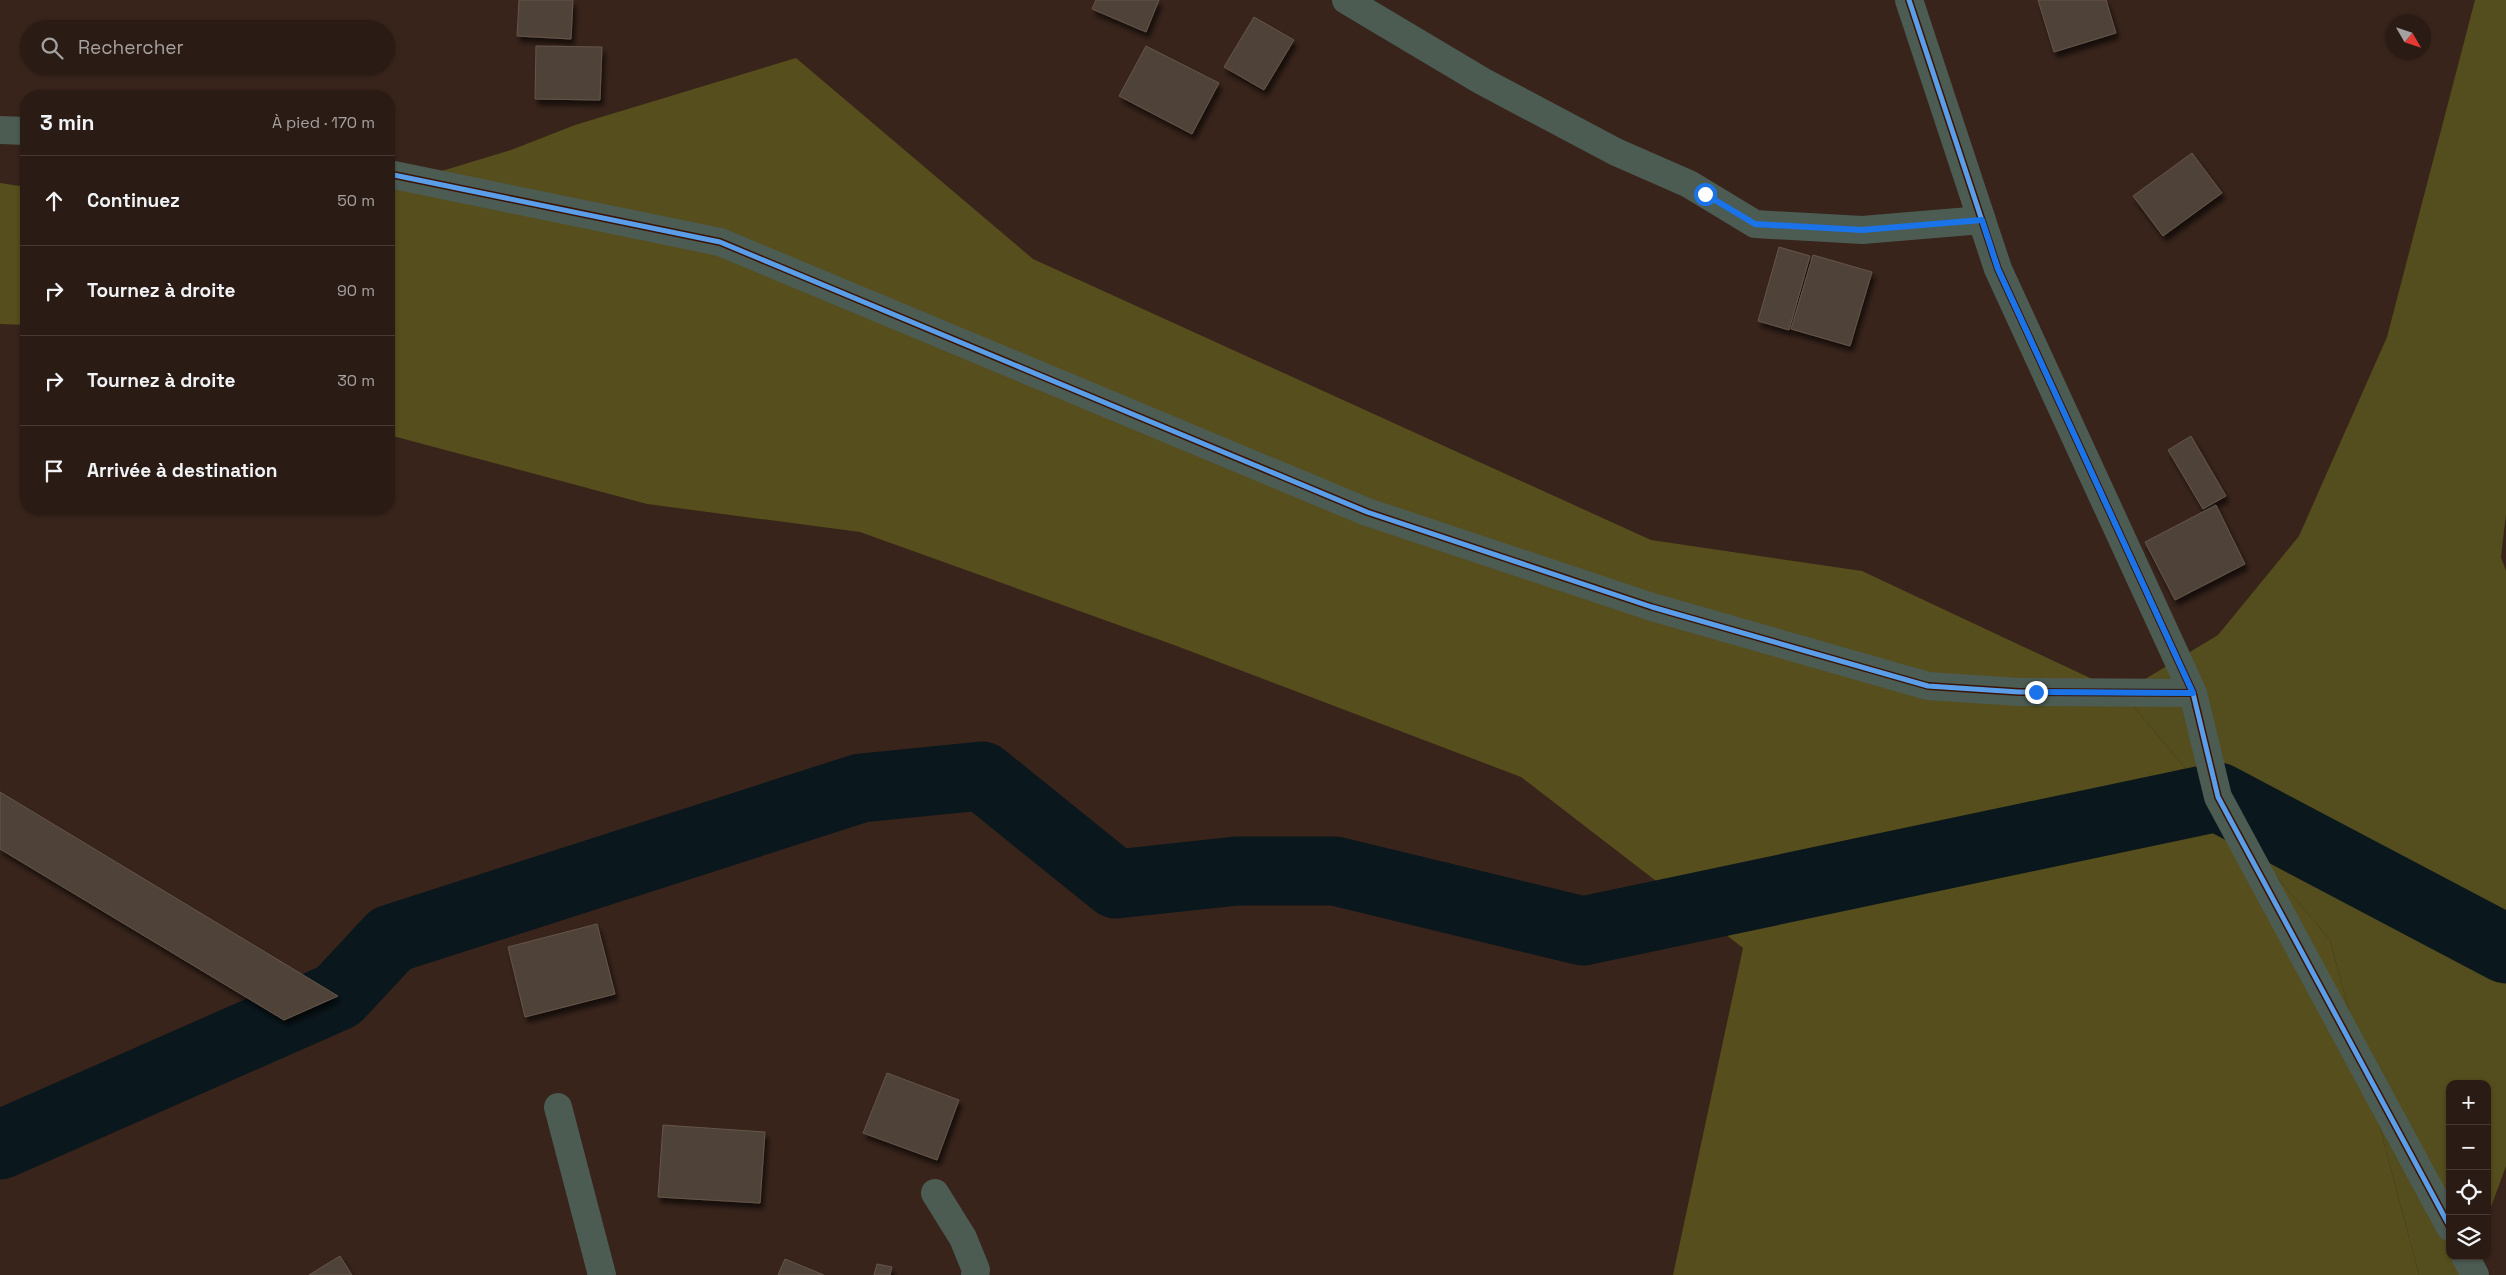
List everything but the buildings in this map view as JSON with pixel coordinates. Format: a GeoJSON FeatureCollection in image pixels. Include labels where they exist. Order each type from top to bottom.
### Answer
{"type":"FeatureCollection","features":[{"type":"Feature","properties":{"kind":"street"},"geometry":{"type":"LineString","coordinates":[[1346,0],[1482,81],[1616,152],[1689,184],[1755,224],[1862,230],[1982,220]]}},
{"type":"Feature","properties":{"kind":"street"},"geometry":{"type":"LineString","coordinates":[[1909,0],[1998,269],[2193,693],[2218,797],[2446,1220]]}},
{"type":"Feature","properties":{"kind":"street"},"geometry":{"type":"LineString","coordinates":[[0,130],[20,130]]}},
{"type":"Feature","properties":{"kind":"street"},"geometry":{"type":"LineString","coordinates":[[395,175],[720,242],[1367,512],[1652,607],[1928,686],[2018,692],[2193,693]]}},
{"type":"Feature","properties":{"kind":"street"},"geometry":{"type":"LineString","coordinates":[[558,1107],[602,1275]]}},
{"type":"Feature","properties":{"kind":"street"},"geometry":{"type":"LineString","coordinates":[[935,1193],[963,1238],[976,1270],[975,1275]]}},
{"type":"Feature","properties":{"kind":"street"},"geometry":{"type":"LineString","coordinates":[[2467,1260],[2476,1275]]}},
{"type":"Feature","properties":{"kind":"shaded area"},"geometry":{"type":"Polygon","coordinates":[[[2475,0],[2506,0],[2506,514],[2501,557],[2506,571],[2506,1166],[2491,1207],[2491,1080],[2446,1080],[2446,1260],[2473,1260],[2467,1275],[2419,1275],[2330,940],[2122,693],[2218,635],[2299,536],[2387,337],[2475,0]]]}},
{"type":"Feature","properties":{"kind":"shaded area"},"geometry":{"type":"Polygon","coordinates":[[[796,58],[1033,259],[1651,540],[1862,571],[2122,693],[2330,940],[2419,1275],[1673,1275],[1743,948],[1521,777],[1174,645],[860,532],[647,504],[395,437],[395,185],[511,150],[575,125],[796,58]]]}},
{"type":"Feature","properties":{"kind":"shaded area"},"geometry":{"type":"Polygon","coordinates":[[[0,183],[20,186],[20,325],[0,324],[0,183]]]}},
{"type":"Feature","properties":{"kind":"waterway"},"geometry":{"type":"LineString","coordinates":[[0,1145],[338,996],[391,939],[861,788],[982,776],[1116,884],[1237,871],[1335,871],[1583,931],[2218,797],[2506,949]]}},
{"type":"Feature","properties":{"kind":"cycle path"},"geometry":{"type":"LineString","coordinates":[[1909,0],[1998,269],[2193,693],[2218,797],[2446,1220]]}},
{"type":"Feature","properties":{"kind":"cycle path"},"geometry":{"type":"LineString","coordinates":[[395,175],[720,242],[1367,512],[1652,607],[1928,686],[2019,692],[2193,693]]}},
{"type":"Feature","properties":{"kind":"route"},"geometry":{"type":"LineString","coordinates":[[1705,194],[1755,224],[1862,230],[1982,220],[1998,269],[2193,693],[2036,692]]}}]}
